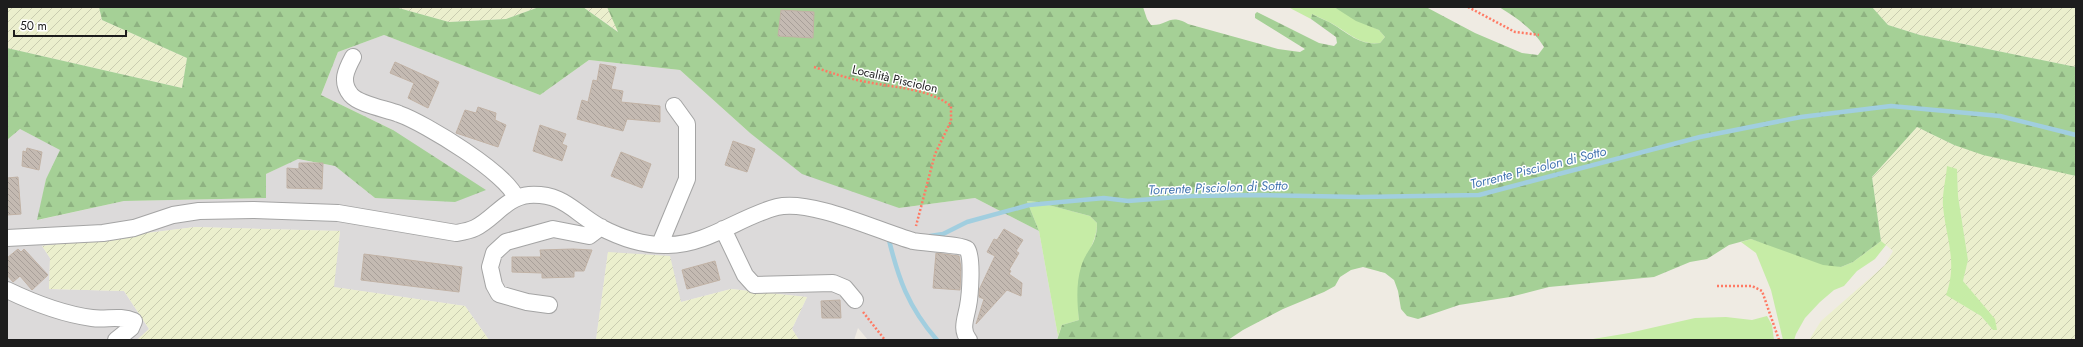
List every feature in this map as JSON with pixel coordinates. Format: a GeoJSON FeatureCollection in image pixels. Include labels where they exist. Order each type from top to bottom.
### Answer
{"type":"FeatureCollection","features":[{"type":"Feature","properties":{"kind":"street"},"geometry":{"type":"LineString","coordinates":[[353,57],[345,72],[344,83],[352,96],[373,106],[399,114],[424,125],[460,149],[515,194],[528,196],[549,195],[570,205],[601,227],[639,242],[662,237]]}},
{"type":"Feature","properties":{"kind":"street"},"geometry":{"type":"LineString","coordinates":[[662,237],[687,179],[687,124],[674,106]]}},
{"type":"Feature","properties":{"kind":"street"},"geometry":{"type":"LineString","coordinates":[[7,238],[103,233],[134,228],[173,216],[199,211],[253,210],[338,213],[456,233],[475,228],[515,194]]}},
{"type":"Feature","properties":{"kind":"street"},"geometry":{"type":"LineString","coordinates":[[662,237],[669,245],[695,240],[751,215],[778,207],[794,205],[853,219],[913,237],[928,244],[960,246],[966,248],[970,255],[970,269],[968,306],[964,320],[965,336],[969,340]]}},
{"type":"Feature","properties":{"kind":"street"},"geometry":{"type":"LineString","coordinates":[[549,305],[527,302],[499,294],[494,285],[490,267],[494,253],[506,242],[534,233],[553,229],[589,236],[601,227]]}},
{"type":"Feature","properties":{"kind":"street"},"geometry":{"type":"LineString","coordinates":[[722,229],[745,275],[754,285],[833,283],[845,288],[855,300]]}},
{"type":"Feature","properties":{"kind":"street"},"geometry":{"type":"LineString","coordinates":[[10,295],[42,307],[91,318],[128,318],[134,321],[131,328],[116,340]]}},
{"type":"Feature","properties":{"kind":"path"},"geometry":{"type":"LineString","coordinates":[[1468,7],[1515,32],[1539,35]]}},
{"type":"Feature","properties":{"kind":"path","name":"Località Pisciolon"},"geometry":{"type":"LineString","coordinates":[[814,67],[866,82],[923,92],[941,98],[951,106],[951,121],[935,154],[913,237]]}},
{"type":"Feature","properties":{"kind":"path"},"geometry":{"type":"LineString","coordinates":[[1717,286],[1752,286],[1762,291],[1779,340]]}},
{"type":"Feature","properties":{"kind":"path"},"geometry":{"type":"LineString","coordinates":[[855,300],[870,323],[885,340]]}},
{"type":"Feature","properties":{"kind":"shaded area"},"geometry":{"type":"Polygon","coordinates":[[[384,35],[540,95],[589,60],[680,70],[750,133],[899,208],[975,198],[1039,231],[1058,336],[1057,340],[868,340],[858,328],[854,340],[799,340],[792,329],[807,297],[731,289],[681,302],[608,252],[596,340],[489,340],[465,306],[333,287],[340,231],[195,227],[42,246],[50,258],[49,289],[124,291],[149,329],[137,340],[7,340],[7,140],[20,129],[61,150],[46,179],[38,220],[124,201],[266,198],[266,174],[297,159],[335,166],[375,198],[393,130],[321,95],[338,52],[384,35]]]}},
{"type":"Feature","properties":{"kind":"green space"},"geometry":{"type":"Polygon","coordinates":[[[7,7],[99,7],[102,20],[187,58],[182,88],[7,48],[7,7]]]}},
{"type":"Feature","properties":{"kind":"green space"},"geometry":{"type":"Polygon","coordinates":[[[99,7],[395,7],[449,22],[506,19],[539,7],[583,7],[618,32],[607,7],[1143,7],[1147,19],[1151,25],[1177,20],[1278,49],[1300,52],[1305,49],[1255,18],[1255,14],[1257,12],[1319,43],[1334,46],[1337,43],[1336,37],[1311,19],[1312,14],[1329,22],[1359,40],[1380,43],[1385,37],[1379,30],[1356,21],[1334,7],[1426,7],[1475,33],[1522,53],[1538,55],[1544,47],[1540,41],[1524,24],[1499,7],[1872,7],[1888,25],[1920,35],[2076,67],[2076,176],[1983,155],[1954,145],[1917,127],[1872,177],[1881,241],[1853,262],[1841,267],[1823,265],[1751,239],[1729,245],[1707,259],[1690,262],[1654,277],[1549,287],[1510,297],[1459,305],[1418,319],[1407,316],[1401,309],[1398,291],[1394,280],[1385,273],[1363,267],[1351,270],[1340,277],[1335,286],[1324,292],[1283,309],[1243,330],[1228,340],[1057,340],[1062,325],[1079,320],[1077,293],[1079,273],[1097,231],[1097,223],[1090,216],[1037,202],[1027,201],[1039,231],[975,198],[899,208],[802,174],[750,133],[680,70],[589,60],[540,95],[384,35],[338,52],[321,95],[393,130],[486,190],[455,202],[375,198],[335,166],[298,159],[266,174],[266,198],[124,201],[37,220],[46,179],[60,150],[20,129],[7,140],[7,48],[182,88],[187,58],[102,20],[99,7]]]}},
{"type":"Feature","properties":{"kind":"green space"},"geometry":{"type":"Polygon","coordinates":[[[395,7],[539,7],[506,19],[449,22],[395,7]]]}},
{"type":"Feature","properties":{"kind":"green space"},"geometry":{"type":"Polygon","coordinates":[[[583,7],[607,7],[619,32],[583,7]]]}},
{"type":"Feature","properties":{"kind":"green space"},"geometry":{"type":"Polygon","coordinates":[[[1288,7],[1334,7],[1379,30],[1385,37],[1380,43],[1359,40],[1312,14],[1311,19],[1288,7]]]}},
{"type":"Feature","properties":{"kind":"green space"},"geometry":{"type":"Polygon","coordinates":[[[1872,7],[2076,7],[2076,67],[1920,35],[1888,25],[1872,7]]]}},
{"type":"Feature","properties":{"kind":"green space"},"geometry":{"type":"Polygon","coordinates":[[[1917,127],[1954,145],[2076,176],[2076,340],[1809,340],[1821,321],[1885,265],[1893,251],[1881,241],[1872,177],[1917,127]],[[1957,169],[1952,280],[1947,295],[1981,316],[1993,330],[1994,319],[1963,281],[1968,260],[1958,196],[1957,169]]]}},
{"type":"Feature","properties":{"kind":"green space"},"geometry":{"type":"Polygon","coordinates":[[[1947,166],[1957,169],[1958,196],[1968,260],[1963,281],[1995,319],[1997,330],[1993,330],[1981,316],[1946,295],[1951,272],[1950,250],[1943,206],[1947,166]]]}},
{"type":"Feature","properties":{"kind":"green space"},"geometry":{"type":"Polygon","coordinates":[[[1027,201],[1037,202],[1090,216],[1097,223],[1096,234],[1082,276],[1079,320],[1062,325],[1058,336],[1039,231],[1027,201]]]}},
{"type":"Feature","properties":{"kind":"green space"},"geometry":{"type":"Polygon","coordinates":[[[195,227],[340,231],[334,287],[465,306],[489,340],[137,340],[149,329],[124,291],[49,289],[50,258],[42,246],[195,227]]]}},
{"type":"Feature","properties":{"kind":"green space"},"geometry":{"type":"Polygon","coordinates":[[[1751,239],[1841,267],[1853,262],[1881,241],[1886,245],[1875,259],[1857,271],[1844,286],[1834,290],[1820,302],[1805,318],[1794,340],[1783,340],[1771,290],[1756,253],[1741,242],[1751,239]]]}},
{"type":"Feature","properties":{"kind":"green space"},"geometry":{"type":"Polygon","coordinates":[[[608,252],[670,256],[681,302],[731,289],[807,297],[792,329],[799,340],[596,340],[608,252]]]}},
{"type":"Feature","properties":{"kind":"green space"},"geometry":{"type":"Polygon","coordinates":[[[1767,316],[1772,325],[1774,340],[1587,340],[1629,333],[1695,318],[1726,317],[1752,320],[1767,316]]]}},
{"type":"Feature","properties":{"kind":"building"},"geometry":{"type":"Polygon","coordinates":[[[781,10],[814,12],[813,38],[778,36],[781,10]]]}},
{"type":"Feature","properties":{"kind":"building"},"geometry":{"type":"Polygon","coordinates":[[[395,62],[439,82],[428,108],[408,98],[414,83],[390,73],[395,62]]]}},
{"type":"Feature","properties":{"kind":"building"},"geometry":{"type":"Polygon","coordinates":[[[600,64],[616,67],[611,89],[623,91],[621,102],[660,106],[660,122],[627,119],[623,131],[577,119],[582,100],[588,102],[593,80],[597,81],[600,64]]]}},
{"type":"Feature","properties":{"kind":"building"},"geometry":{"type":"Polygon","coordinates":[[[478,107],[496,113],[495,120],[506,125],[498,147],[456,133],[465,110],[476,113],[478,107]]]}},
{"type":"Feature","properties":{"kind":"building"},"geometry":{"type":"Polygon","coordinates":[[[540,125],[566,134],[562,144],[567,146],[562,161],[533,151],[540,125]]]}},
{"type":"Feature","properties":{"kind":"building"},"geometry":{"type":"Polygon","coordinates":[[[733,141],[755,149],[747,172],[725,165],[733,141]]]}},
{"type":"Feature","properties":{"kind":"building"},"geometry":{"type":"Polygon","coordinates":[[[27,148],[42,152],[39,170],[22,166],[23,151],[26,152],[27,148]]]}},
{"type":"Feature","properties":{"kind":"building"},"geometry":{"type":"Polygon","coordinates":[[[621,152],[651,164],[642,188],[611,176],[621,152]]]}},
{"type":"Feature","properties":{"kind":"building"},"geometry":{"type":"Polygon","coordinates":[[[299,163],[323,163],[322,189],[287,188],[287,168],[299,169],[299,163]]]}},
{"type":"Feature","properties":{"kind":"building"},"geometry":{"type":"Polygon","coordinates":[[[18,177],[21,214],[7,215],[7,178],[18,177]]]}},
{"type":"Feature","properties":{"kind":"building"},"geometry":{"type":"Polygon","coordinates":[[[1004,229],[1023,240],[1016,251],[1019,253],[1009,270],[1011,271],[1009,274],[1022,283],[1021,296],[1007,290],[976,324],[984,299],[979,297],[979,290],[995,256],[987,252],[994,239],[997,240],[1004,229]]]}},
{"type":"Feature","properties":{"kind":"building"},"geometry":{"type":"Polygon","coordinates":[[[18,249],[21,252],[24,249],[48,275],[32,290],[20,276],[13,282],[7,275],[7,258],[18,249]]]}},
{"type":"Feature","properties":{"kind":"building"},"geometry":{"type":"Polygon","coordinates":[[[540,250],[592,250],[584,271],[574,271],[574,277],[542,278],[542,273],[512,272],[512,257],[541,257],[540,250]]]}},
{"type":"Feature","properties":{"kind":"building"},"geometry":{"type":"Polygon","coordinates":[[[936,253],[959,256],[961,268],[960,290],[933,288],[936,253]]]}},
{"type":"Feature","properties":{"kind":"building"},"geometry":{"type":"Polygon","coordinates":[[[364,254],[462,267],[459,292],[361,280],[364,254]]]}},
{"type":"Feature","properties":{"kind":"building"},"geometry":{"type":"Polygon","coordinates":[[[715,261],[720,280],[687,289],[682,270],[715,261]]]}},
{"type":"Feature","properties":{"kind":"building"},"geometry":{"type":"Polygon","coordinates":[[[840,300],[841,318],[822,318],[821,301],[840,300]]]}},
{"type":"Feature","properties":{"kind":"waterway","name":"Torrente Pisciolon di Sotto"},"geometry":{"type":"LineString","coordinates":[[930,236],[943,234],[967,222],[1029,205],[1104,198],[1128,201],[1189,196],[1258,195],[1360,197],[1479,195],[1700,137],[1801,117],[1891,106],[2000,116],[2076,135]]}},
{"type":"Feature","properties":{"kind":"waterway"},"geometry":{"type":"LineString","coordinates":[[888,236],[900,279],[911,304],[937,340]]}}]}
